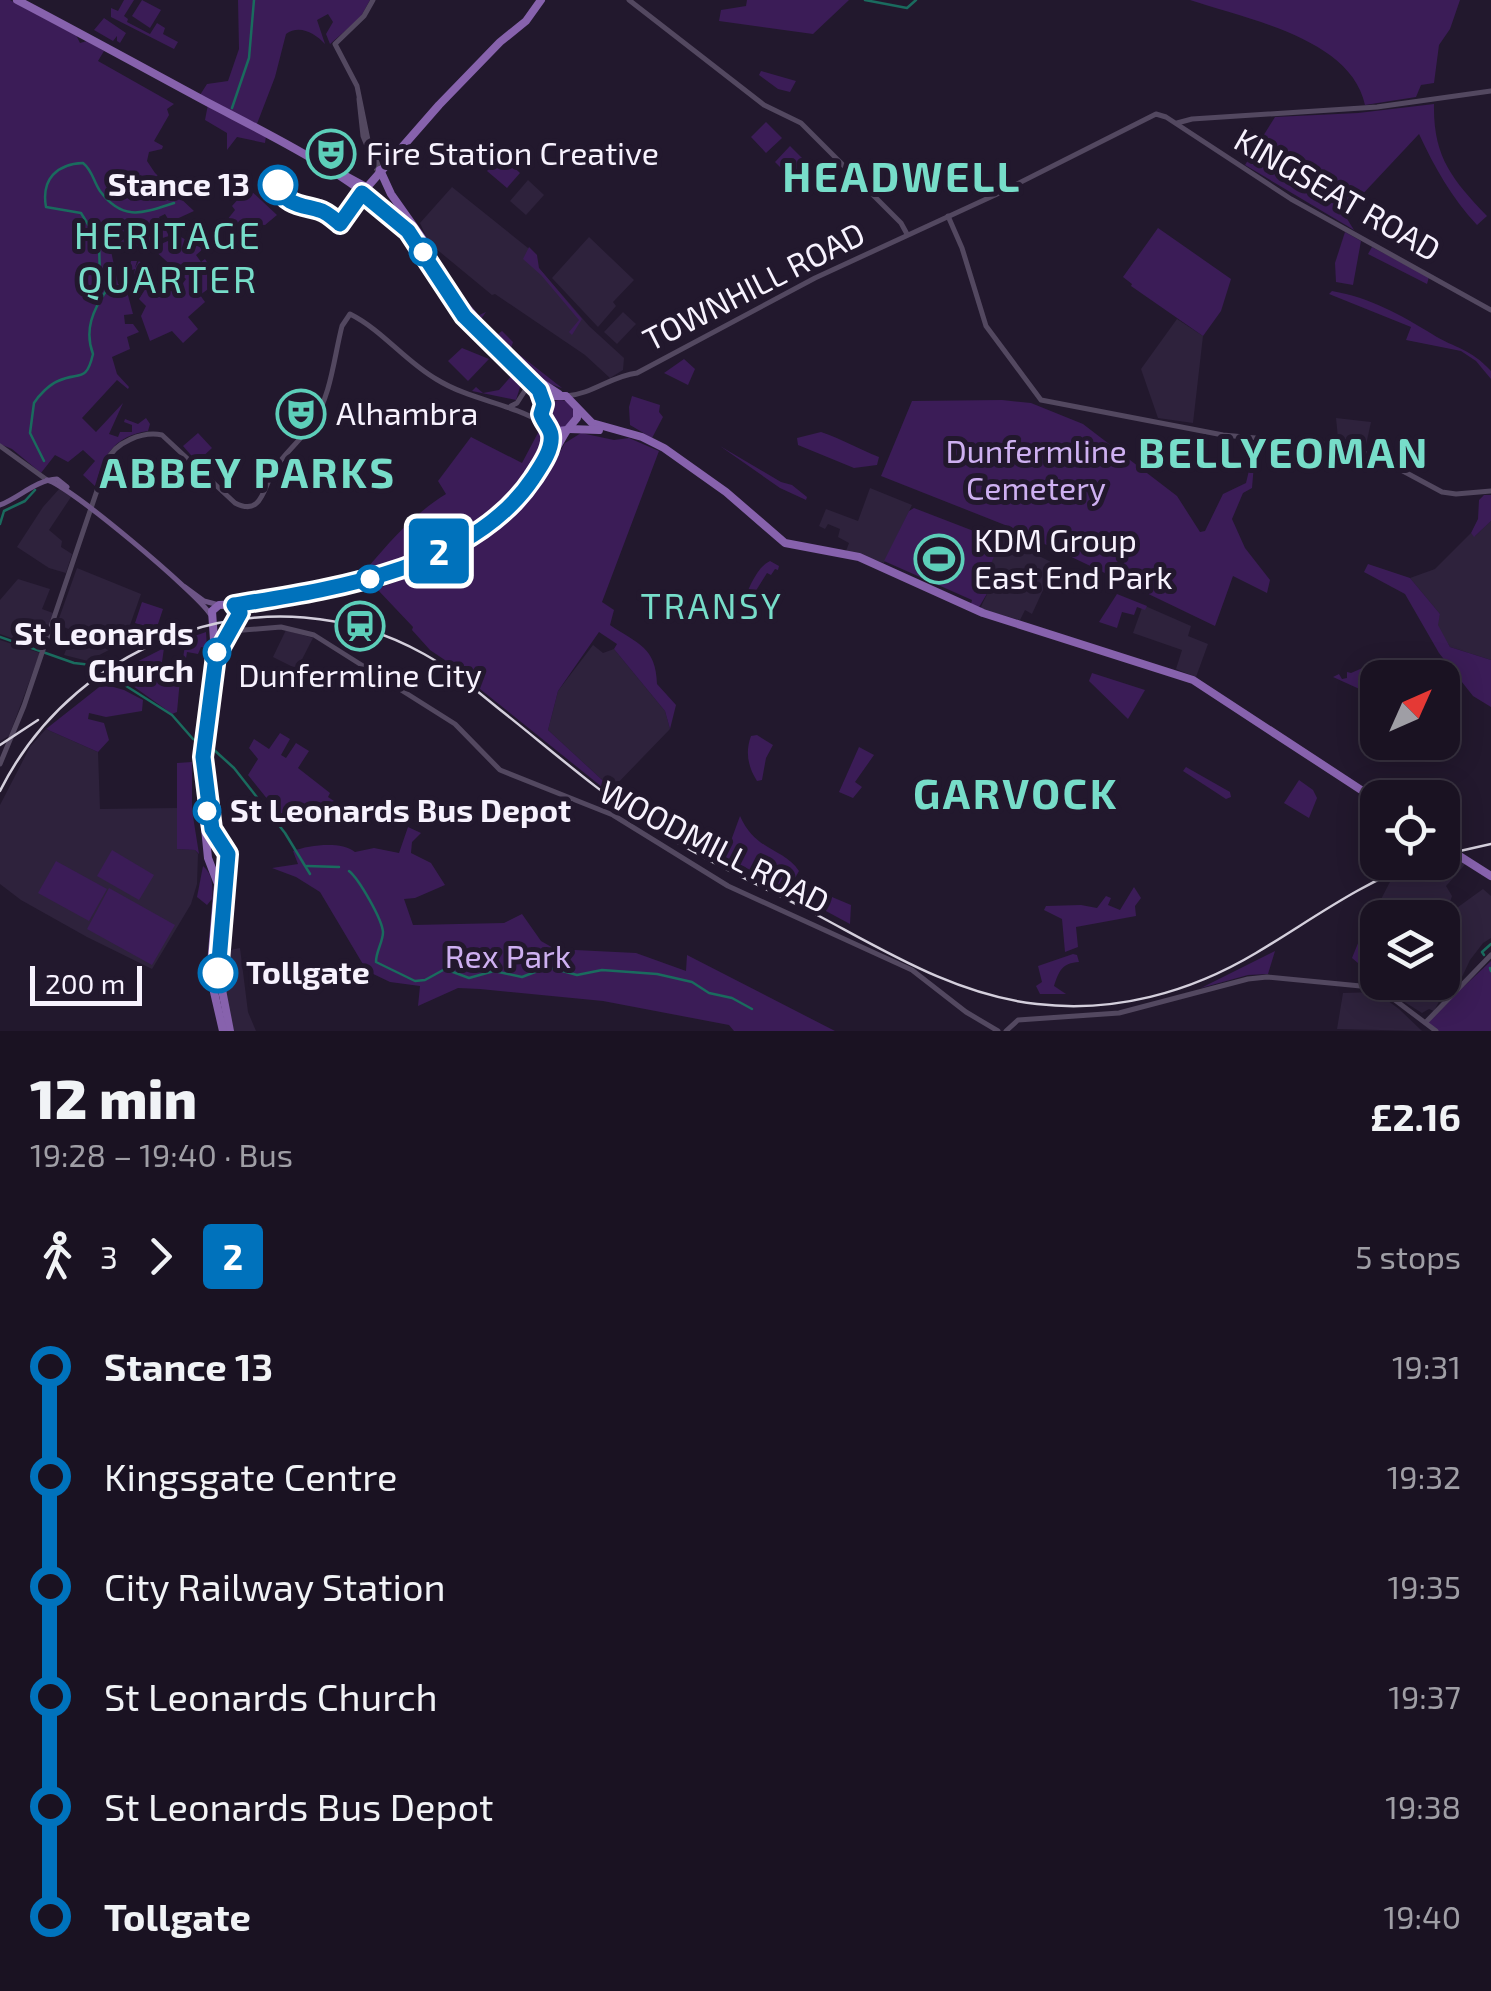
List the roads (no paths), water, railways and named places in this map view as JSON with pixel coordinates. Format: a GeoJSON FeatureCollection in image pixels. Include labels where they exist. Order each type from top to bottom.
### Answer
{"type":"FeatureCollection","features":[{"type":"Feature","properties":{"kind":"main road"},"geometry":{"type":"LineString","coordinates":[[17,0],[273,134],[364,190],[418,242],[464,316],[532,379],[563,395],[588,420],[664,448],[717,485],[779,540],[867,560],[982,613],[1193,680],[1360,790]]}},
{"type":"Feature","properties":{"kind":"main road"},"geometry":{"type":"LineString","coordinates":[[364,190],[541,0]]}},
{"type":"Feature","properties":{"kind":"main road"},"geometry":{"type":"LineString","coordinates":[[381,174],[468,312],[532,379],[544,404]]}},
{"type":"Feature","properties":{"kind":"main road"},"geometry":{"type":"LineString","coordinates":[[364,190],[384,186],[396,210],[387,212]]}},
{"type":"Feature","properties":{"kind":"main road"},"geometry":{"type":"LineString","coordinates":[[456,546],[515,502],[550,444],[541,414],[544,404],[552,396],[563,395]]}},
{"type":"Feature","properties":{"kind":"main road"},"geometry":{"type":"LineString","coordinates":[[178,583],[203,600],[238,612],[334,590],[398,571],[446,551],[504,520],[519,506],[577,418],[576,405]]}},
{"type":"Feature","properties":{"kind":"main road"},"geometry":{"type":"LineString","coordinates":[[547,426],[623,432]]}},
{"type":"Feature","properties":{"kind":"main road"},"geometry":{"type":"LineString","coordinates":[[0,506],[46,480],[60,480],[204,606],[219,634],[230,632]]}},
{"type":"Feature","properties":{"kind":"main road"},"geometry":{"type":"LineString","coordinates":[[219,605],[212,622],[199,789],[208,859],[218,892],[211,964],[214,992],[227,1031]]}},
{"type":"Feature","properties":{"kind":"main road"},"geometry":{"type":"LineString","coordinates":[[227,1031],[217,964],[228,852],[214,835],[208,813],[202,744],[216,656],[238,612]]}},
{"type":"Feature","properties":{"kind":"main road"},"geometry":{"type":"LineString","coordinates":[[209,851],[222,846]]}},
{"type":"Feature","properties":{"kind":"main road"},"geometry":{"type":"LineString","coordinates":[[1460,856],[1491,876]]}},
{"type":"Feature","properties":{"kind":"main road"},"geometry":{"type":"LineString","coordinates":[[212,864],[221,865],[227,860]]}},
{"type":"Feature","properties":{"kind":"street"},"geometry":{"type":"LineString","coordinates":[[373,0],[364,16],[335,44],[357,86],[368,140],[381,174]]}},
{"type":"Feature","properties":{"kind":"street"},"geometry":{"type":"LineString","coordinates":[[629,0],[764,105],[802,123],[900,222],[907,234]]}},
{"type":"Feature","properties":{"kind":"street"},"geometry":{"type":"LineString","coordinates":[[1176,124],[1192,119],[1378,107],[1491,91]]}},
{"type":"Feature","properties":{"kind":"street","name":"TOWNHILL ROAD"},"geometry":{"type":"LineString","coordinates":[[563,395],[587,393],[636,373],[815,278],[1150,115],[1162,115]]}},
{"type":"Feature","properties":{"kind":"street","name":"KINGSEAT ROAD"},"geometry":{"type":"LineString","coordinates":[[1162,115],[1291,199],[1491,310]]}},
{"type":"Feature","properties":{"kind":"street"},"geometry":{"type":"LineString","coordinates":[[948,216],[986,326],[1041,400],[1223,435],[1334,445],[1375,456],[1442,492],[1491,491]]}},
{"type":"Feature","properties":{"kind":"street"},"geometry":{"type":"LineString","coordinates":[[0,764],[113,449],[154,433],[167,438],[235,503],[255,506],[274,468],[318,414],[342,326],[350,314],[436,379],[468,395],[511,406],[547,426]]}},
{"type":"Feature","properties":{"kind":"street"},"geometry":{"type":"LineString","coordinates":[[511,406],[532,379]]}},
{"type":"Feature","properties":{"kind":"street"},"geometry":{"type":"LineString","coordinates":[[0,446],[46,480]]}},
{"type":"Feature","properties":{"kind":"street"},"geometry":{"type":"LineString","coordinates":[[32,469],[33,487]]}},
{"type":"Feature","properties":{"kind":"street"},"geometry":{"type":"LineString","coordinates":[[238,612],[240,626],[247,629]]}},
{"type":"Feature","properties":{"kind":"street","name":"WOODMILL ROAD"},"geometry":{"type":"LineString","coordinates":[[230,632],[280,626],[303,630],[464,731],[500,770],[613,815],[728,886],[912,970],[966,1012],[998,1031]]}},
{"type":"Feature","properties":{"kind":"street"},"geometry":{"type":"LineString","coordinates":[[1426,1022],[1491,955]]}},
{"type":"Feature","properties":{"kind":"street"},"geometry":{"type":"LineString","coordinates":[[1006,1031],[1018,1020],[1119,1013],[1248,979],[1267,978],[1384,991],[1436,1031]]}},
{"type":"Feature","properties":{"kind":"waterway"},"geometry":{"type":"LineString","coordinates":[[232,108],[249,58],[254,0]]}},
{"type":"Feature","properties":{"kind":"waterway"},"geometry":{"type":"LineString","coordinates":[[865,0],[907,8],[916,0]]}},
{"type":"Feature","properties":{"kind":"waterway"},"geometry":{"type":"LineString","coordinates":[[44,461],[30,433],[34,403],[55,383],[88,369],[93,354],[91,321],[106,291],[100,280],[99,242],[81,213],[46,207],[49,181],[66,166],[83,163],[100,191],[125,211],[143,212],[174,203]]}},
{"type":"Feature","properties":{"kind":"waterway"},"geometry":{"type":"LineString","coordinates":[[0,524],[4,511],[25,501],[35,490]]}},
{"type":"Feature","properties":{"kind":"waterway"},"geometry":{"type":"LineString","coordinates":[[0,637],[74,663],[92,665]]}},
{"type":"Feature","properties":{"kind":"waterway"},"geometry":{"type":"LineString","coordinates":[[102,680],[123,684],[172,715],[193,739],[213,749],[234,768],[285,833],[310,874]]}},
{"type":"Feature","properties":{"kind":"waterway"},"geometry":{"type":"LineString","coordinates":[[307,866],[339,867]]}},
{"type":"Feature","properties":{"kind":"waterway"},"geometry":{"type":"LineString","coordinates":[[349,871],[364,890],[382,926],[376,962],[415,981],[445,969],[469,978],[494,971],[522,977],[548,967],[577,975],[602,970],[657,974],[692,982],[709,993],[732,998],[752,1009]]}},
{"type":"Feature","properties":{"kind":"waterway"},"geometry":{"type":"LineString","coordinates":[[1484,955],[1482,952],[1491,944]]}},
{"type":"Feature","properties":{"kind":"railway"},"geometry":{"type":"LineString","coordinates":[[0,791],[34,737],[77,693],[128,657],[184,632],[243,619],[304,617],[365,629],[424,654],[614,800],[670,838],[916,967],[1006,999],[1094,1005],[1178,989],[1231,967],[1380,880]]}},
{"type":"Feature","properties":{"kind":"railway"},"geometry":{"type":"LineString","coordinates":[[0,745],[38,720]]}},
{"type":"Feature","properties":{"kind":"railway"},"geometry":{"type":"LineString","coordinates":[[1460,851],[1491,844]]}},
{"type":"Feature","properties":{"kind":"place","name":"Fire Station Creative"},"geometry":{"type":"Point","coordinates":[331,154]}},
{"type":"Feature","properties":{"kind":"place","name":"Stance 13"},"geometry":{"type":"Point","coordinates":[278,185]}},
{"type":"Feature","properties":{"kind":"place","name":"Alhambra"},"geometry":{"type":"Point","coordinates":[301,414]}},
{"type":"Feature","properties":{"kind":"place","name":"KDM Group East End Park"},"geometry":{"type":"Point","coordinates":[939,559]}},
{"type":"Feature","properties":{"kind":"place","name":"Dunfermline City"},"geometry":{"type":"Point","coordinates":[360,626]}},
{"type":"Feature","properties":{"kind":"place","name":"St Leonards Church"},"geometry":{"type":"Point","coordinates":[217,652]}},
{"type":"Feature","properties":{"kind":"place","name":"St Leonards Bus Depot"},"geometry":{"type":"Point","coordinates":[207,811]}},
{"type":"Feature","properties":{"kind":"place","name":"Tollgate"},"geometry":{"type":"Point","coordinates":[218,973]}},
{"type":"Feature","properties":{"kind":"district","name":"HEADWELL"},"geometry":{"type":"Point","coordinates":[902,177]}},
{"type":"Feature","properties":{"kind":"district","name":"HERITAGE QUARTER"},"geometry":{"type":"Point","coordinates":[168,258]}},
{"type":"Feature","properties":{"kind":"district","name":"BELLYEOMAN"},"geometry":{"type":"Point","coordinates":[1284,453]}},
{"type":"Feature","properties":{"kind":"district","name":"ABBEY PARKS"},"geometry":{"type":"Point","coordinates":[248,473]}},
{"type":"Feature","properties":{"kind":"district","name":"TRANSY"},"geometry":{"type":"Point","coordinates":[712,607]}},
{"type":"Feature","properties":{"kind":"district","name":"GARVOCK"},"geometry":{"type":"Point","coordinates":[1016,794]}},
{"type":"Feature","properties":{"kind":"park label","name":"Dunfermline Cemetery"},"geometry":{"type":"Point","coordinates":[1036,470]}},
{"type":"Feature","properties":{"kind":"park label","name":"Rex Park"},"geometry":{"type":"Point","coordinates":[508,957]}}]}
